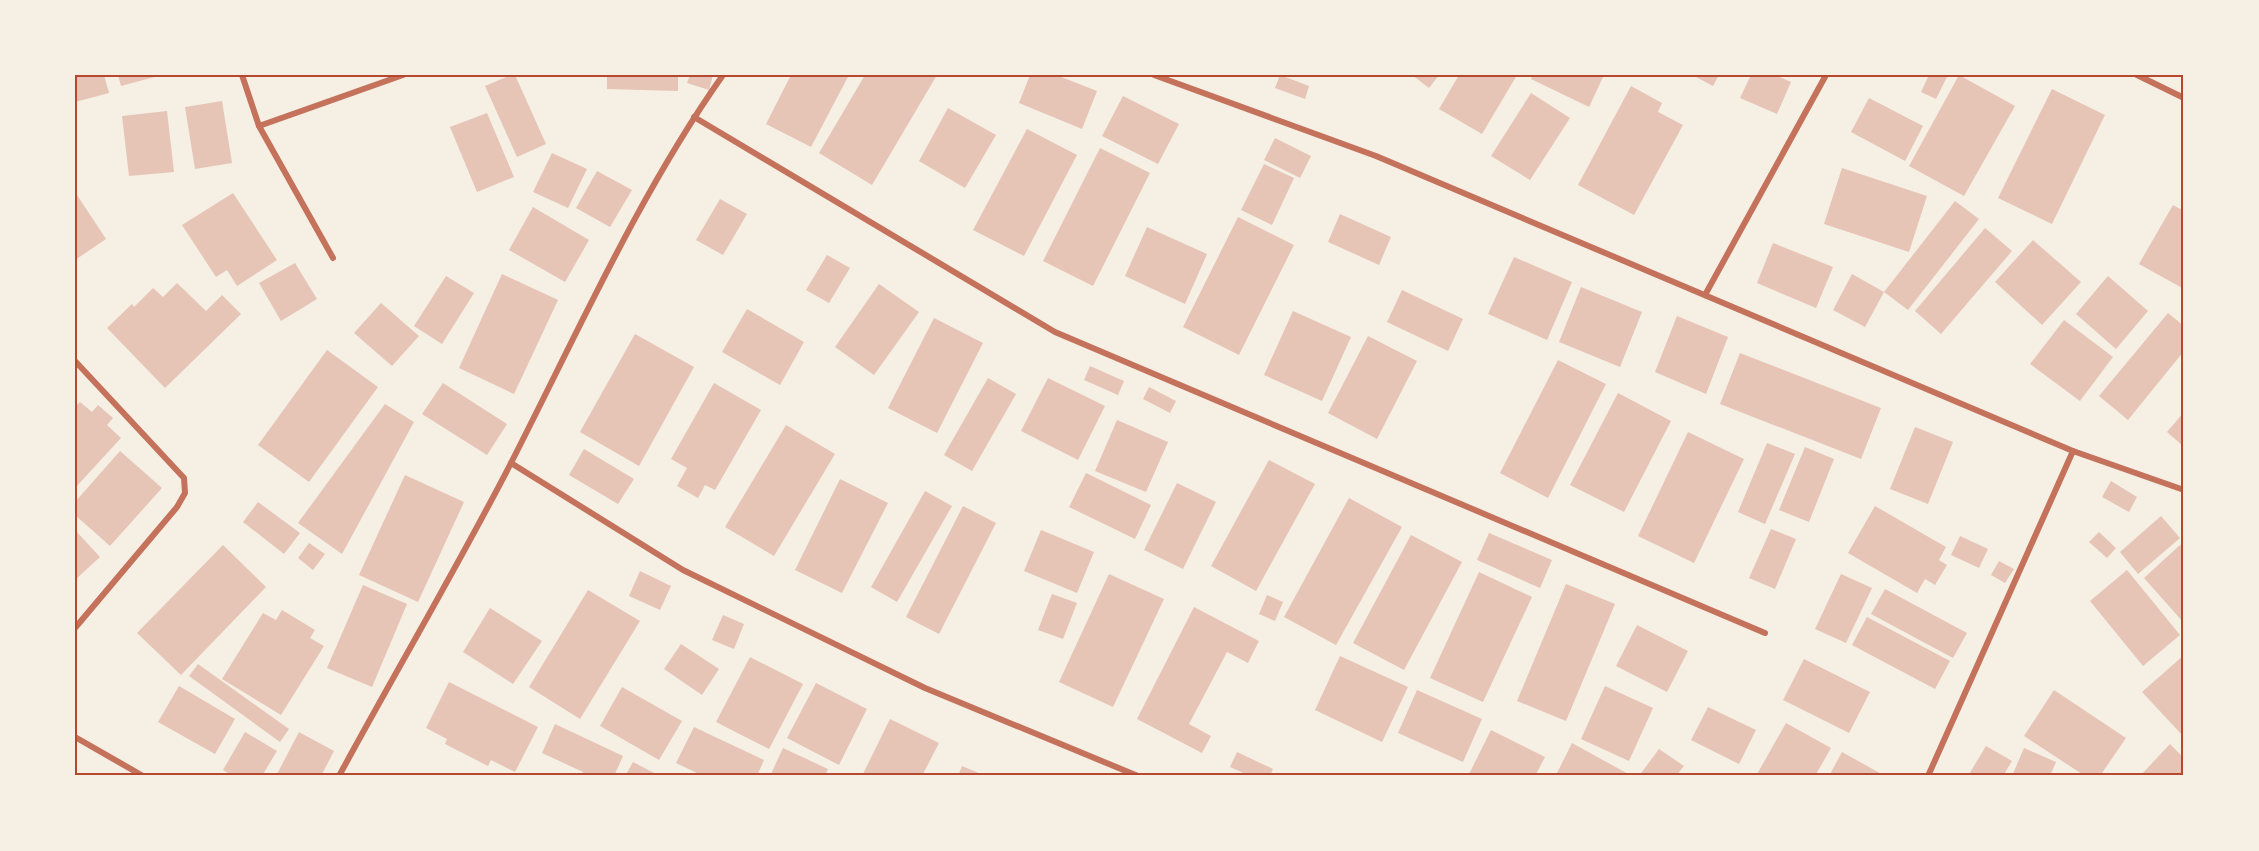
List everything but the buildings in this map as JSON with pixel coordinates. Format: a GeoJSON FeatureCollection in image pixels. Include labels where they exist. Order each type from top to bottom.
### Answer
{"type":"FeatureCollection","features":[{"type":"Feature","properties":{"kind":"street"},"geometry":{"type":"LineString","coordinates":[[242,75],[259,126],[333,258]]}},
{"type":"Feature","properties":{"kind":"street"},"geometry":{"type":"LineString","coordinates":[[259,126],[403,75]]}},
{"type":"Feature","properties":{"kind":"street"},"geometry":{"type":"LineString","coordinates":[[339,776],[511,463],[599,286],[694,117],[723,75]]}},
{"type":"Feature","properties":{"kind":"street"},"geometry":{"type":"LineString","coordinates":[[1154,75],[1376,156],[2073,451],[2184,490]]}},
{"type":"Feature","properties":{"kind":"street"},"geometry":{"type":"LineString","coordinates":[[1705,294],[1826,75]]}},
{"type":"Feature","properties":{"kind":"street"},"geometry":{"type":"LineString","coordinates":[[2137,75],[2184,98]]}},
{"type":"Feature","properties":{"kind":"street"},"geometry":{"type":"LineString","coordinates":[[694,117],[1055,332],[1765,633]]}},
{"type":"Feature","properties":{"kind":"street"},"geometry":{"type":"LineString","coordinates":[[75,362],[184,477],[185,493],[177,507],[75,628]]}},
{"type":"Feature","properties":{"kind":"street"},"geometry":{"type":"LineString","coordinates":[[1928,776],[2073,451]]}},
{"type":"Feature","properties":{"kind":"street"},"geometry":{"type":"LineString","coordinates":[[511,463],[683,570],[926,688],[1138,776]]}},
{"type":"Feature","properties":{"kind":"street"},"geometry":{"type":"LineString","coordinates":[[75,737],[143,776]]}}]}
